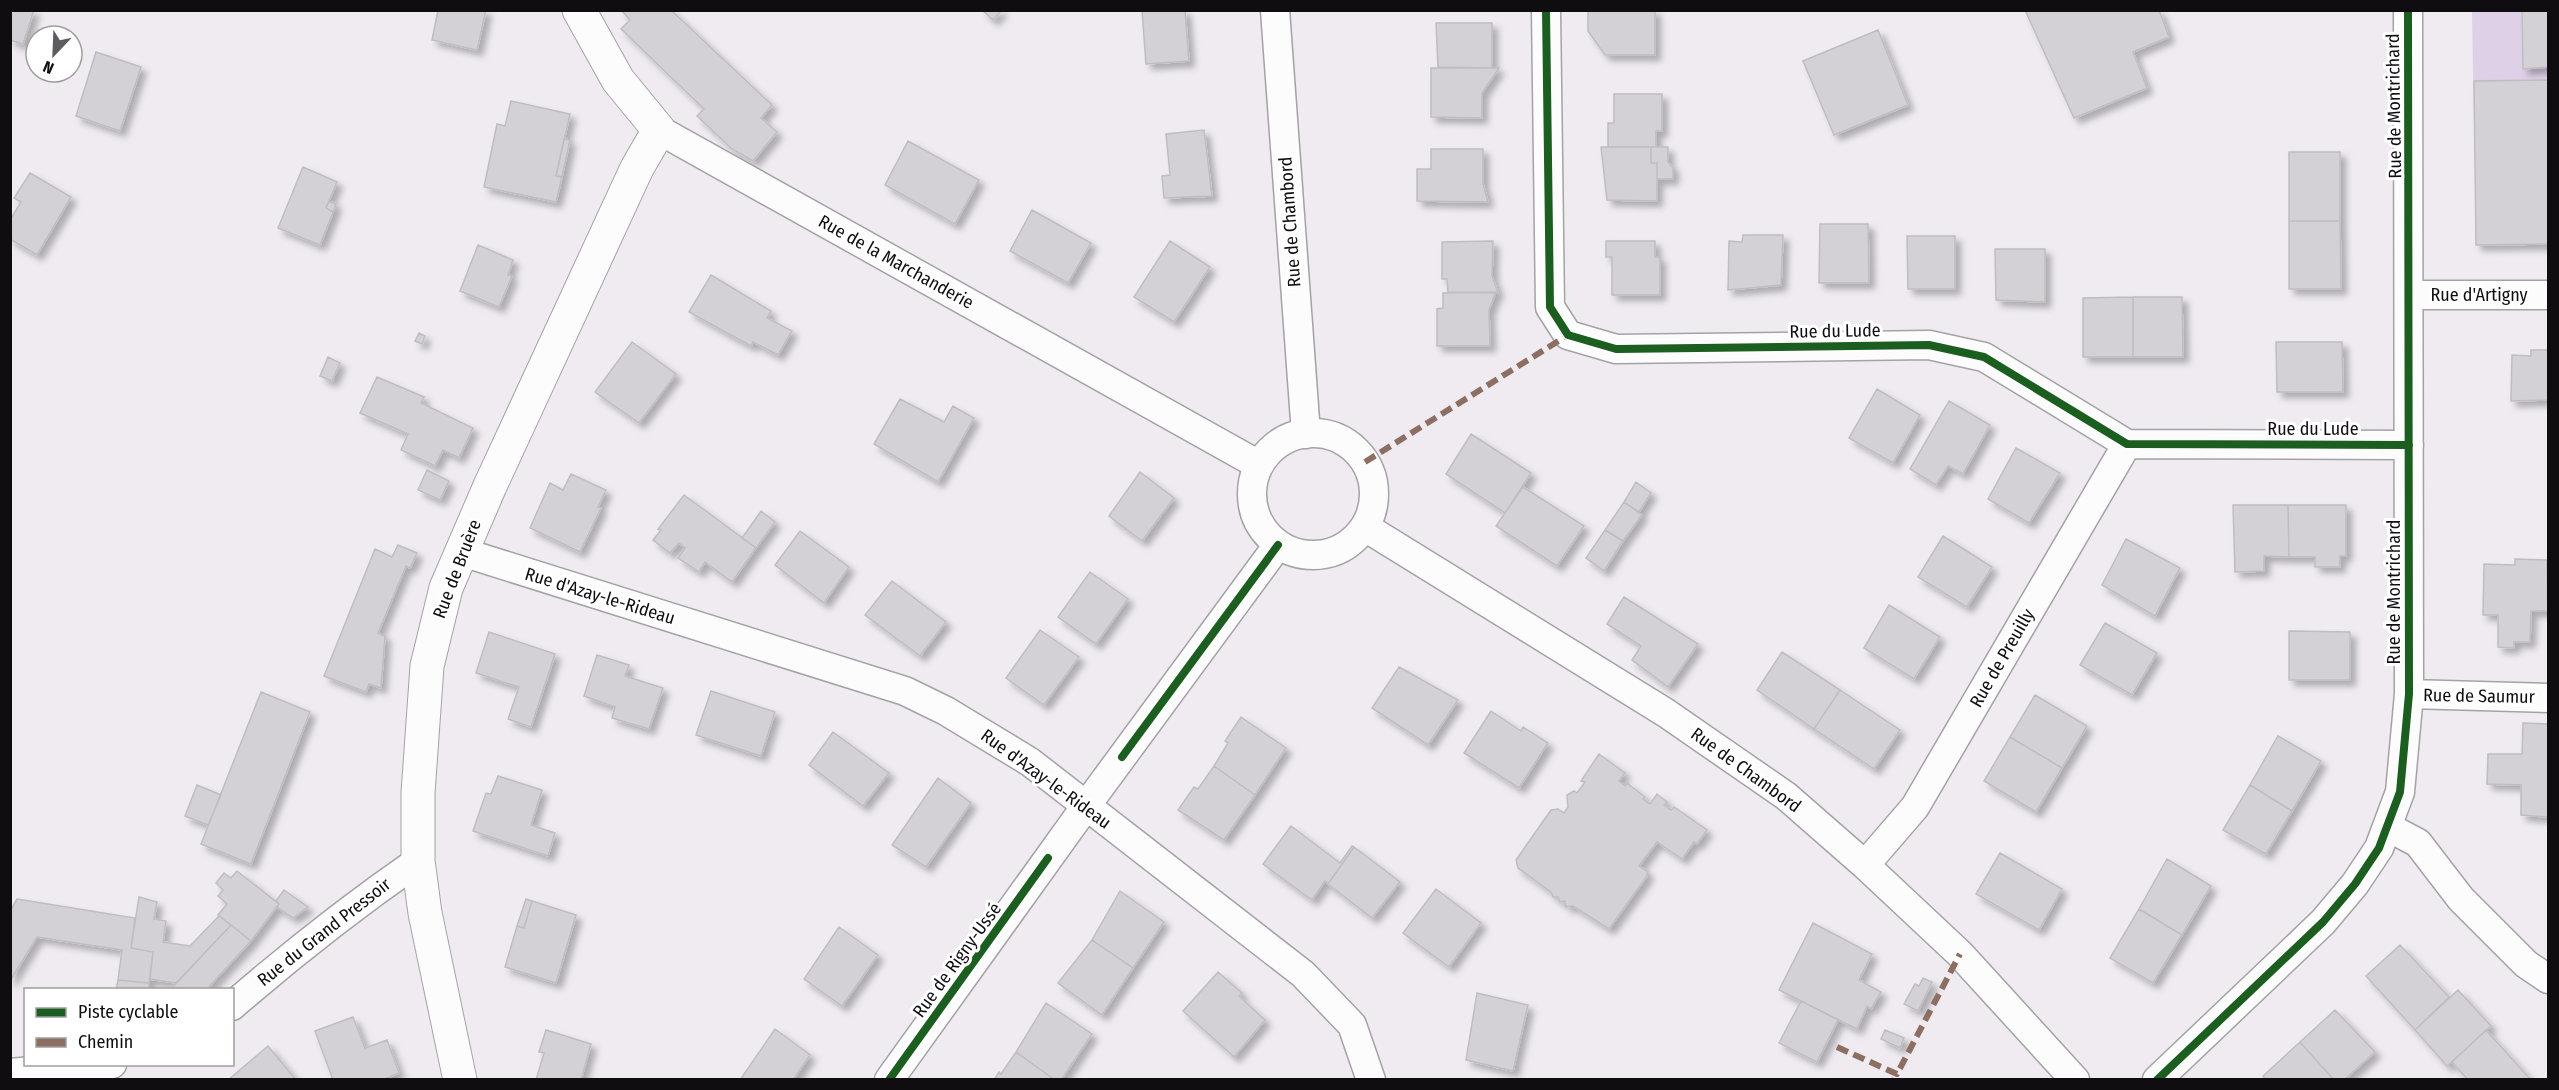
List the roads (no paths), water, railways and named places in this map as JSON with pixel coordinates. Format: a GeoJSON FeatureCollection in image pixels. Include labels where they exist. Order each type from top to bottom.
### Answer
{"type":"FeatureCollection","features":[{"type":"Feature","properties":{"kind":"street","name":"Rue de la Marchanderie"},"geometry":{"type":"LineString","coordinates":[[579,10],[618,80],[659,130],[1259,465]]}},
{"type":"Feature","properties":{"kind":"street","name":"Rue de Chambord"},"geometry":{"type":"LineString","coordinates":[[1275,10],[1306,434]]}},
{"type":"Feature","properties":{"kind":"street","name":"Rue du Lude"},"geometry":{"type":"LineString","coordinates":[[1546,10],[1550,307],[1568,335],[1616,348],[1929,345],[1984,357],[2127,444],[2409,445]]}},
{"type":"Feature","properties":{"kind":"street","name":"Rue de Montrichard"},"geometry":{"type":"LineString","coordinates":[[2157,1080],[2322,922],[2355,884],[2379,848],[2400,792],[2409,694],[2408,10]]}},
{"type":"Feature","properties":{"kind":"street","name":"Rue de Bruère"},"geometry":{"type":"LineString","coordinates":[[459,1080],[425,914],[418,861],[418,793],[427,666],[446,588],[490,486],[637,168],[659,130]]}},
{"type":"Feature","properties":{"kind":"street","name":"Rue d'Artigny"},"geometry":{"type":"LineString","coordinates":[[2410,296],[2548,295]]}},
{"type":"Feature","properties":{"kind":"street"},"geometry":{"type":"LineString","coordinates":[[1306,434],[1323,434],[1339,439],[1365,462],[1372,478],[1374,494],[1372,511],[1365,526],[1352,542],[1335,552],[1316,555],[1297,554],[1278,545],[1263,529],[1253,509],[1252,486],[1259,465],[1278,444],[1306,434]]}},
{"type":"Feature","properties":{"kind":"street","name":"Rue de Preuilly"},"geometry":{"type":"LineString","coordinates":[[1865,865],[1914,807],[2127,444]]}},
{"type":"Feature","properties":{"kind":"street","name":"Rue de Chambord"},"geometry":{"type":"LineString","coordinates":[[1365,526],[1666,713],[1786,796],[1865,865],[1960,954],[2075,1080]]}},
{"type":"Feature","properties":{"kind":"street","name":"Rue de Rigny-Ussé"},"geometry":{"type":"LineString","coordinates":[[890,1080],[1086,806],[1278,545]]}},
{"type":"Feature","properties":{"kind":"street","name":"Rue d'Azay-le-Rideau"},"geometry":{"type":"LineString","coordinates":[[462,552],[905,691],[991,738],[1030,762],[1303,975],[1352,1025],[1371,1080]]}},
{"type":"Feature","properties":{"kind":"street","name":"Rue de Saumur"},"geometry":{"type":"LineString","coordinates":[[2409,694],[2548,698]]}},
{"type":"Feature","properties":{"kind":"street"},"geometry":{"type":"LineString","coordinates":[[2388,827],[2418,843],[2461,899],[2526,964],[2548,979]]}},
{"type":"Feature","properties":{"kind":"street","name":"Rue du Grand Pressoir"},"geometry":{"type":"LineString","coordinates":[[234,1004],[348,910],[418,861]]}},
{"type":"Feature","properties":{"kind":"street"},"geometry":{"type":"LineString","coordinates":[[10,1073],[99,1066]]}}]}
